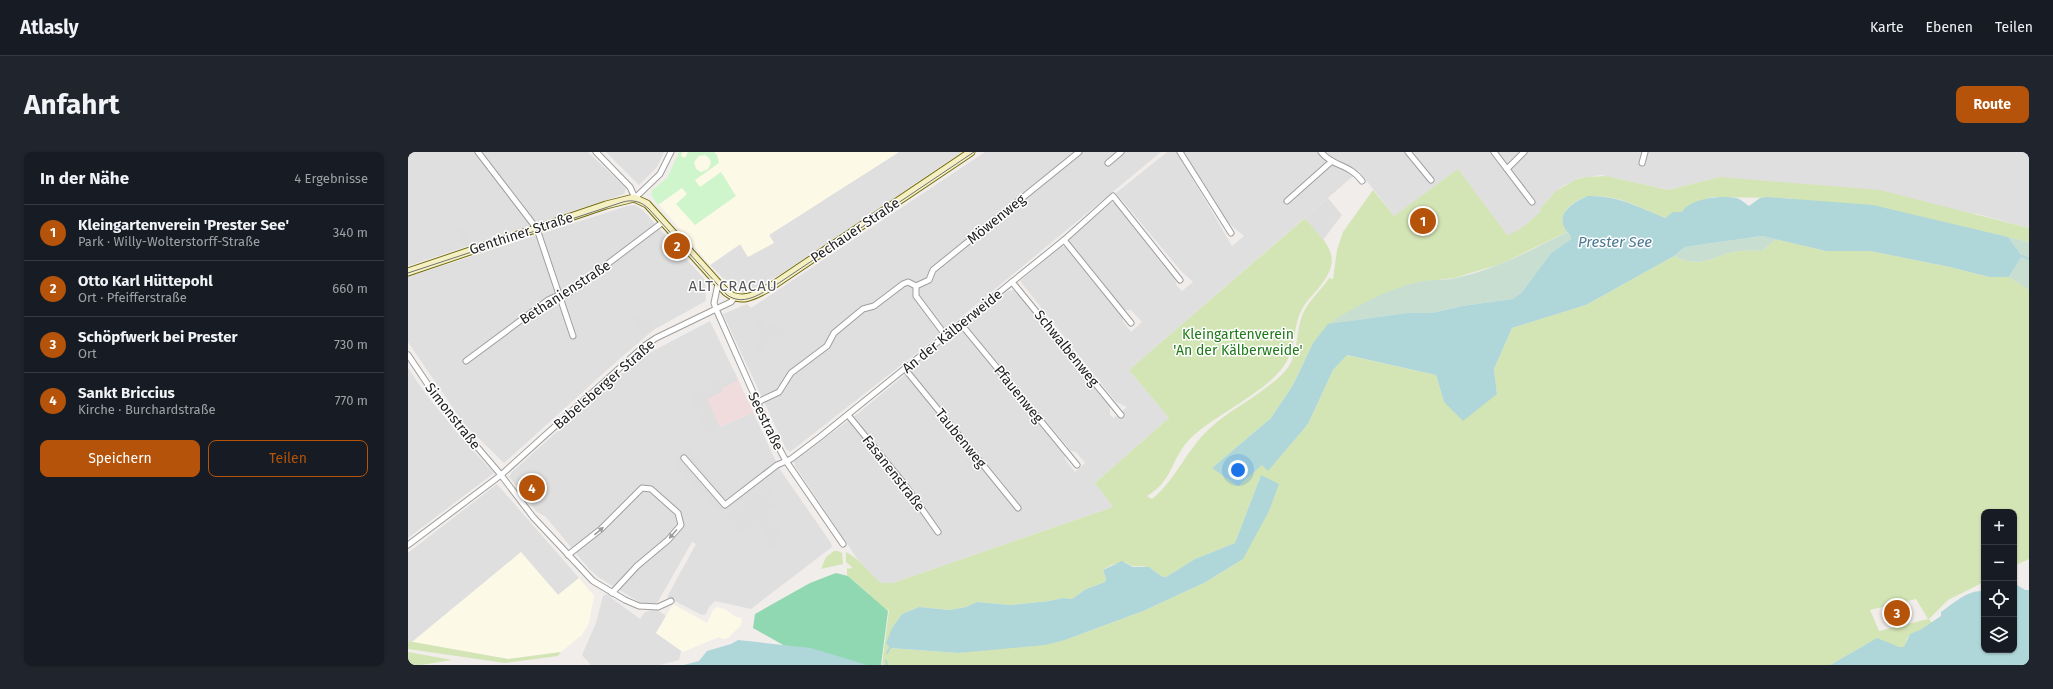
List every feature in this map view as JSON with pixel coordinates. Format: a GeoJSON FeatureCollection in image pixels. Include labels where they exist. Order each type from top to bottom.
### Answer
{"type":"FeatureCollection","features":[{"type":"Feature","properties":{"kind":"main road","name":"Pechauer Straße"},"geometry":{"type":"LineString","coordinates":[[735,297],[750,297],[772,286],[971,152]]}},
{"type":"Feature","properties":{"kind":"main road","name":"Genthiner Straße"},"geometry":{"type":"LineString","coordinates":[[408,272],[625,199],[636,198]]}},
{"type":"Feature","properties":{"kind":"main road"},"geometry":{"type":"LineString","coordinates":[[636,198],[647,204],[718,284],[728,294],[735,297]]}},
{"type":"Feature","properties":{"kind":"street"},"geometry":{"type":"LineString","coordinates":[[478,152],[536,228],[572,336]]}},
{"type":"Feature","properties":{"kind":"street"},"geometry":{"type":"LineString","coordinates":[[596,152],[630,187],[636,198],[657,177],[671,152]]}},
{"type":"Feature","properties":{"kind":"street","name":"Möwenweg"},"geometry":{"type":"LineString","coordinates":[[916,286],[929,280],[933,270],[1079,152]]}},
{"type":"Feature","properties":{"kind":"street"},"geometry":{"type":"LineString","coordinates":[[1108,163],[1122,152]]}},
{"type":"Feature","properties":{"kind":"street"},"geometry":{"type":"LineString","coordinates":[[1180,152],[1231,233]]}},
{"type":"Feature","properties":{"kind":"street"},"geometry":{"type":"LineString","coordinates":[[1321,152],[1332,161],[1354,171],[1362,181]]}},
{"type":"Feature","properties":{"kind":"street"},"geometry":{"type":"LineString","coordinates":[[1408,152],[1431,180]]}},
{"type":"Feature","properties":{"kind":"street"},"geometry":{"type":"LineString","coordinates":[[1494,152],[1532,202]]}},
{"type":"Feature","properties":{"kind":"street"},"geometry":{"type":"LineString","coordinates":[[1507,169],[1524,152]]}},
{"type":"Feature","properties":{"kind":"street"},"geometry":{"type":"LineString","coordinates":[[1642,163],[1645,152]]}},
{"type":"Feature","properties":{"kind":"street"},"geometry":{"type":"LineString","coordinates":[[1287,201],[1332,161]]}},
{"type":"Feature","properties":{"kind":"street","name":"An der Kälberweide"},"geometry":{"type":"LineString","coordinates":[[684,458],[725,505],[771,470],[820,437],[848,415],[1064,240],[1113,196],[1180,280]]}},
{"type":"Feature","properties":{"kind":"street","name":"Bethanienstraße"},"geometry":{"type":"LineString","coordinates":[[466,361],[548,300],[559,295],[569,293],[663,222]]}},
{"type":"Feature","properties":{"kind":"street"},"geometry":{"type":"LineString","coordinates":[[1064,240],[1131,323]]}},
{"type":"Feature","properties":{"kind":"street"},"geometry":{"type":"LineString","coordinates":[[758,402],[779,392],[791,373],[827,346],[834,333],[863,309],[874,306],[903,284],[908,282],[916,286],[916,296],[946,336]]}},
{"type":"Feature","properties":{"kind":"street","name":"Schwalbenweg"},"geometry":{"type":"LineString","coordinates":[[1012,282],[1121,415]]}},
{"type":"Feature","properties":{"kind":"street"},"geometry":{"type":"LineString","coordinates":[[718,284],[714,303],[716,309],[731,302],[735,297]]}},
{"type":"Feature","properties":{"kind":"street","name":"Seestraße"},"geometry":{"type":"LineString","coordinates":[[716,309],[772,435],[786,461],[843,544]]}},
{"type":"Feature","properties":{"kind":"street","name":"Babelsberger Straße"},"geometry":{"type":"LineString","coordinates":[[408,545],[501,475],[644,346],[656,338],[716,309]]}},
{"type":"Feature","properties":{"kind":"street","name":"Pfauenweg"},"geometry":{"type":"LineString","coordinates":[[961,324],[1077,465]]}},
{"type":"Feature","properties":{"kind":"street","name":"Simonstraße"},"geometry":{"type":"LineString","coordinates":[[408,355],[443,407],[501,475],[533,516],[593,581],[633,604],[645,607],[658,607],[671,602]]}},
{"type":"Feature","properties":{"kind":"street","name":"Taubenweg"},"geometry":{"type":"LineString","coordinates":[[905,369],[1018,508]]}},
{"type":"Feature","properties":{"kind":"street","name":"Fasanenstraße"},"geometry":{"type":"LineString","coordinates":[[848,415],[905,485],[938,532]]}},
{"type":"Feature","properties":{"kind":"street"},"geometry":{"type":"LineString","coordinates":[[568,555],[601,529],[642,488],[651,489],[678,513],[681,525],[668,540],[637,566],[612,593]]}},
{"type":"Feature","properties":{"kind":"shaded area"},"geometry":{"type":"Polygon","coordinates":[[[408,152],[588,152],[626,188],[624,194],[408,266],[408,152]]]}},
{"type":"Feature","properties":{"kind":"shaded area"},"geometry":{"type":"Polygon","coordinates":[[[606,152],[664,152],[657,167],[639,185],[606,152]]]}},
{"type":"Feature","properties":{"kind":"shaded area"},"geometry":{"type":"Polygon","coordinates":[[[679,152],[899,152],[769,235],[774,243],[748,257],[740,244],[710,265],[651,195],[652,190],[667,178],[679,152]]]}},
{"type":"Feature","properties":{"kind":"shaded area"},"geometry":{"type":"Polygon","coordinates":[[[899,152],[962,152],[784,272],[760,286],[744,293],[735,290],[710,265],[741,244],[774,243],[769,235],[899,152]]]}},
{"type":"Feature","properties":{"kind":"shaded area"},"geometry":{"type":"Polygon","coordinates":[[[985,152],[1161,152],[937,337],[790,452],[786,449],[723,314],[747,304],[751,308],[985,152]]]}},
{"type":"Feature","properties":{"kind":"shaded area"},"geometry":{"type":"Polygon","coordinates":[[[1167,152],[1177,152],[1232,246],[1244,236],[1227,222],[1183,152],[2029,152],[2029,228],[1977,214],[1720,177],[1668,190],[1601,175],[1580,178],[1565,185],[1556,191],[1540,209],[1541,211],[1530,222],[1517,232],[1507,236],[1458,170],[1394,216],[1359,171],[1129,370],[1169,418],[1095,483],[1113,507],[893,583],[881,583],[868,573],[856,557],[795,466],[794,461],[856,415],[959,330],[965,330],[1065,455],[1065,459],[1075,472],[1085,463],[1076,452],[1071,451],[968,327],[968,324],[1008,291],[1014,290],[1110,407],[1110,415],[1114,418],[1127,407],[1116,402],[1020,281],[1062,246],[1065,247],[1123,316],[1123,321],[1131,332],[1142,322],[1131,310],[1125,310],[1069,242],[1069,239],[1111,203],[1115,203],[1173,274],[1177,286],[1182,291],[1193,282],[1181,271],[1116,193],[1167,152]]]}},
{"type":"Feature","properties":{"kind":"shaded area"},"geometry":{"type":"Polygon","coordinates":[[[1328,198],[1342,215],[1323,240],[1305,218],[1328,198]]]}},
{"type":"Feature","properties":{"kind":"shaded area"},"geometry":{"type":"Polygon","coordinates":[[[635,205],[643,210],[705,280],[706,301],[655,329],[617,361],[504,463],[464,424],[408,342],[408,277],[627,206],[635,205]]]}},
{"type":"Feature","properties":{"kind":"shaded area"},"geometry":{"type":"Polygon","coordinates":[[[465,226],[470,242],[461,245],[456,229],[465,226]]]}},
{"type":"Feature","properties":{"kind":"shaded area"},"geometry":{"type":"Polygon","coordinates":[[[756,311],[765,330],[780,319],[788,330],[770,345],[768,344],[758,355],[752,345],[762,338],[751,313],[756,311]]]}},
{"type":"Feature","properties":{"kind":"shaded area"},"geometry":{"type":"Polygon","coordinates":[[[643,312],[654,329],[642,336],[631,320],[643,312]]]}},
{"type":"Feature","properties":{"kind":"shaded area"},"geometry":{"type":"Polygon","coordinates":[[[710,321],[734,371],[688,395],[706,434],[753,412],[779,468],[831,543],[832,547],[751,609],[715,601],[709,607],[706,614],[702,615],[667,597],[696,544],[692,542],[656,605],[641,603],[598,577],[589,569],[546,517],[537,512],[509,477],[512,472],[629,367],[651,352],[710,321]]]}},
{"type":"Feature","properties":{"kind":"shaded area"},"geometry":{"type":"Polygon","coordinates":[[[408,368],[425,393],[458,434],[494,473],[408,538],[408,368]]]}},
{"type":"Feature","properties":{"kind":"shaded area"},"geometry":{"type":"Polygon","coordinates":[[[734,371],[753,412],[706,434],[688,395],[734,371]]]}},
{"type":"Feature","properties":{"kind":"shaded area"},"geometry":{"type":"Polygon","coordinates":[[[734,371],[738,380],[722,388],[723,391],[707,399],[720,428],[706,434],[688,395],[734,371]]]}},
{"type":"Feature","properties":{"kind":"shaded area"},"geometry":{"type":"Polygon","coordinates":[[[687,446],[730,504],[720,513],[673,462],[687,446]]]}},
{"type":"Feature","properties":{"kind":"shaded area"},"geometry":{"type":"Polygon","coordinates":[[[497,484],[579,578],[558,595],[521,553],[412,642],[408,641],[408,553],[497,484]]]}},
{"type":"Feature","properties":{"kind":"shaded area"},"geometry":{"type":"Polygon","coordinates":[[[767,488],[778,505],[767,512],[784,540],[778,543],[780,546],[771,550],[760,524],[738,535],[724,517],[767,488]]]}},
{"type":"Feature","properties":{"kind":"shaded area"},"geometry":{"type":"Polygon","coordinates":[[[521,552],[558,595],[579,578],[594,596],[589,623],[582,635],[561,652],[508,659],[412,642],[521,552]]]}},
{"type":"Feature","properties":{"kind":"shaded area"},"geometry":{"type":"Polygon","coordinates":[[[606,594],[640,619],[645,612],[656,609],[666,616],[656,633],[681,651],[679,660],[660,665],[591,665],[582,655],[596,623],[603,596],[606,594]]]}},
{"type":"Feature","properties":{"kind":"shaded area"},"geometry":{"type":"Polygon","coordinates":[[[673,604],[707,623],[713,610],[717,607],[725,609],[736,617],[742,618],[741,625],[728,638],[723,639],[719,637],[683,652],[656,633],[673,604]]]}},
{"type":"Feature","properties":{"kind":"green space"},"geometry":{"type":"Polygon","coordinates":[[[679,152],[682,152],[681,156],[685,158],[688,152],[714,152],[717,155],[719,163],[695,180],[700,187],[721,172],[736,196],[695,225],[676,204],[687,194],[682,188],[658,205],[651,195],[652,190],[667,178],[679,152]],[[705,155],[699,156],[694,162],[696,169],[701,172],[708,169],[711,163],[709,158],[705,155]]]}},
{"type":"Feature","properties":{"kind":"green space","name":"Kleingartenverein 'An der Kälberweide'"},"geometry":{"type":"Polygon","coordinates":[[[1458,169],[1507,235],[1517,231],[1529,222],[1541,211],[1540,209],[1556,191],[1575,180],[1585,177],[1606,176],[1668,190],[1720,177],[1880,190],[2029,228],[2029,242],[1981,231],[1787,198],[1712,197],[1700,201],[1682,212],[1671,214],[1665,218],[1615,198],[1602,196],[1589,197],[1577,201],[1565,212],[1563,220],[1567,232],[1501,264],[1454,278],[1419,282],[1313,343],[1293,385],[1271,418],[1212,468],[1262,465],[1268,470],[1308,424],[1333,370],[1346,355],[1436,375],[1444,402],[1497,394],[1494,369],[1512,328],[1586,305],[1674,256],[1688,261],[1700,262],[1734,252],[1748,250],[1762,251],[1776,239],[1826,251],[1870,251],[1950,267],[1989,277],[2009,277],[2029,290],[2029,559],[2017,565],[2017,509],[1981,509],[1981,584],[1948,600],[1929,619],[1932,623],[1907,638],[1905,647],[1901,648],[1870,642],[1830,665],[882,665],[889,610],[866,603],[869,594],[847,575],[847,568],[850,569],[852,567],[846,562],[846,552],[860,562],[881,583],[893,583],[1113,507],[1095,483],[1169,418],[1129,370],[1305,218],[1325,241],[1331,257],[1331,265],[1328,274],[1321,285],[1304,306],[1299,315],[1292,348],[1287,361],[1268,383],[1212,421],[1188,441],[1182,448],[1162,484],[1147,496],[1152,499],[1168,483],[1194,446],[1210,428],[1263,390],[1289,366],[1294,354],[1300,322],[1304,311],[1330,277],[1333,279],[1337,250],[1343,232],[1373,190],[1394,216],[1458,169]],[[1261,475],[1235,543],[1195,559],[1166,577],[1149,568],[1134,566],[1125,562],[1111,565],[1103,570],[1106,579],[1105,582],[1086,589],[1072,599],[1063,598],[1010,605],[977,602],[966,607],[949,610],[919,607],[902,614],[892,628],[890,648],[958,653],[1065,640],[1143,611],[1204,583],[1243,559],[1261,475]],[[1916,599],[1870,610],[1879,631],[1928,619],[1916,599]]]}},
{"type":"Feature","properties":{"kind":"green space"},"geometry":{"type":"Polygon","coordinates":[[[1567,232],[1571,236],[1571,239],[1551,253],[1522,292],[1513,299],[1462,306],[1432,313],[1407,313],[1328,324],[1361,305],[1395,289],[1423,281],[1450,279],[1484,270],[1499,265],[1567,232]]]}},
{"type":"Feature","properties":{"kind":"green space"},"geometry":{"type":"Polygon","coordinates":[[[1762,236],[1776,239],[1762,251],[1748,250],[1734,252],[1700,262],[1688,261],[1674,256],[1685,247],[1762,236]]]}},
{"type":"Feature","properties":{"kind":"green space"},"geometry":{"type":"Polygon","coordinates":[[[2008,237],[2029,242],[2029,290],[2009,277],[2022,256],[2008,237]]]}},
{"type":"Feature","properties":{"kind":"green space"},"geometry":{"type":"Polygon","coordinates":[[[834,551],[842,553],[843,564],[821,569],[826,557],[834,551]]]}},
{"type":"Feature","properties":{"kind":"green space"},"geometry":{"type":"Polygon","coordinates":[[[836,573],[848,576],[888,611],[881,665],[831,665],[792,650],[753,628],[755,614],[810,583],[836,573]]]}},
{"type":"Feature","properties":{"kind":"green space"},"geometry":{"type":"Polygon","coordinates":[[[408,641],[508,659],[561,652],[558,656],[505,663],[408,649],[408,641]]]}},
{"type":"Feature","properties":{"kind":"green space"},"geometry":{"type":"Polygon","coordinates":[[[408,652],[452,660],[421,665],[408,665],[408,652]]]}},
{"type":"Feature","properties":{"kind":"water","name":"Prester See"},"geometry":{"type":"Polygon","coordinates":[[[1588,196],[1609,197],[1637,206],[1665,218],[1673,212],[1682,212],[1692,203],[1714,197],[1730,197],[1740,199],[1749,206],[1760,198],[1767,197],[1873,205],[2008,237],[2022,256],[2009,277],[1989,277],[1950,267],[1870,251],[1826,251],[1762,236],[1685,247],[1674,256],[1586,305],[1512,328],[1494,369],[1497,394],[1463,421],[1444,402],[1436,375],[1347,355],[1333,370],[1308,424],[1268,471],[1262,465],[1238,486],[1212,468],[1271,418],[1293,385],[1313,343],[1328,324],[1407,313],[1432,313],[1462,306],[1513,299],[1522,292],[1551,253],[1571,239],[1571,236],[1565,229],[1563,217],[1568,208],[1588,196]]]}},
{"type":"Feature","properties":{"kind":"water"},"geometry":{"type":"Polygon","coordinates":[[[1261,475],[1279,484],[1269,511],[1243,559],[1204,583],[1143,611],[1065,640],[1045,645],[958,653],[890,648],[886,643],[892,628],[902,614],[919,607],[949,610],[966,607],[977,602],[1010,605],[1063,598],[1072,599],[1086,589],[1105,582],[1106,579],[1103,570],[1122,561],[1133,567],[1149,567],[1161,576],[1166,577],[1195,559],[1235,543],[1261,475]]]}},
{"type":"Feature","properties":{"kind":"water"},"geometry":{"type":"Polygon","coordinates":[[[2017,585],[2025,590],[2029,590],[2029,665],[1830,665],[1877,638],[1899,647],[1904,647],[1910,634],[1920,630],[1941,616],[1941,612],[1960,598],[1981,591],[1981,653],[2017,653],[2017,585]]]}},
{"type":"Feature","properties":{"kind":"water"},"geometry":{"type":"Polygon","coordinates":[[[738,640],[811,648],[867,665],[684,665],[699,661],[707,651],[731,644],[738,640]]]}},
{"type":"Feature","properties":{"kind":"waterway"},"geometry":{"type":"LineString","coordinates":[[2022,256],[2029,259]]}},
{"type":"Feature","properties":{"kind":"waterway"},"geometry":{"type":"LineString","coordinates":[[887,653],[890,648]]}},
{"type":"Feature","properties":{"kind":"waterway"},"geometry":{"type":"LineString","coordinates":[[886,661],[887,665]]}},
{"type":"Feature","properties":{"kind":"tram line"},"geometry":{"type":"LineString","coordinates":[[408,273],[623,202],[634,201],[649,209],[727,295],[739,300],[750,298],[773,287],[974,152]]}},
{"type":"Feature","properties":{"kind":"place","name":"Kleingartenverein 'Prester See'"},"geometry":{"type":"Point","coordinates":[1423,221]}},
{"type":"Feature","properties":{"kind":"place","name":"Otto Karl Hüttepohl"},"geometry":{"type":"Point","coordinates":[677,246]}},
{"type":"Feature","properties":{"kind":"place","name":"Sankt Briccius"},"geometry":{"type":"Point","coordinates":[532,488]}},
{"type":"Feature","properties":{"kind":"place","name":"Schöpfwerk bei Prester"},"geometry":{"type":"Point","coordinates":[1897,613]}},
{"type":"Feature","properties":{"kind":"district","name":"ALT CRACAU"},"geometry":{"type":"Point","coordinates":[733,286]}}]}
